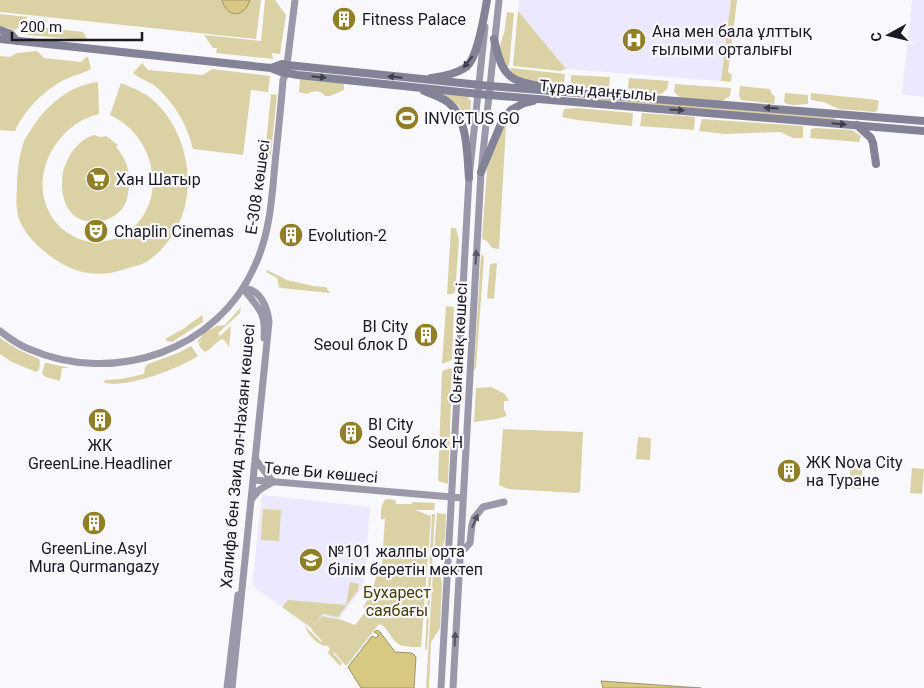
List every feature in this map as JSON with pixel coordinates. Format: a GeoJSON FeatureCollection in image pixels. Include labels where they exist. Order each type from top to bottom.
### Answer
{"type":"FeatureCollection","features":[{"type":"Feature","properties":{"kind":"main road"},"geometry":{"type":"LineString","coordinates":[[423,80],[453,74],[468,66],[476,52],[487,0]]}},
{"type":"Feature","properties":{"kind":"main road"},"geometry":{"type":"LineString","coordinates":[[0,30],[11,34],[16,41]]}},
{"type":"Feature","properties":{"kind":"main road","name":"Тұран даңғылы"},"geometry":{"type":"LineString","coordinates":[[0,39],[272,68],[402,86],[478,89]]}},
{"type":"Feature","properties":{"kind":"main road"},"geometry":{"type":"LineString","coordinates":[[494,39],[501,65],[508,74],[517,81],[536,85],[550,91]]}},
{"type":"Feature","properties":{"kind":"main road","name":"Тұран даңғылы"},"geometry":{"type":"LineString","coordinates":[[284,71],[423,80],[539,99],[924,131]]}},
{"type":"Feature","properties":{"kind":"main road"},"geometry":{"type":"LineString","coordinates":[[402,86],[442,98],[451,104],[457,112],[464,129],[469,178]]}},
{"type":"Feature","properties":{"kind":"main road","name":"Тұран даңғылы"},"geometry":{"type":"LineString","coordinates":[[490,91],[550,91],[924,121]]}},
{"type":"Feature","properties":{"kind":"main road"},"geometry":{"type":"LineString","coordinates":[[481,172],[502,120],[512,110],[524,103],[539,99]]}},
{"type":"Feature","properties":{"kind":"main road"},"geometry":{"type":"LineString","coordinates":[[858,125],[872,140],[876,164]]}},
{"type":"Feature","properties":{"kind":"street"},"geometry":{"type":"LineString","coordinates":[[284,71],[284,54],[291,0]]}},
{"type":"Feature","properties":{"kind":"street"},"geometry":{"type":"LineString","coordinates":[[284,71],[295,0]]}},
{"type":"Feature","properties":{"kind":"street","name":"Сығанақ көшесі"},"geometry":{"type":"LineString","coordinates":[[441,688],[469,178],[487,0]]}},
{"type":"Feature","properties":{"kind":"street","name":"Сығанақ көшесі"},"geometry":{"type":"LineString","coordinates":[[453,688],[481,172],[499,0]]}},
{"type":"Feature","properties":{"kind":"street","name":"Е-308 көшесі"},"geometry":{"type":"LineString","coordinates":[[0,331],[28,349],[65,360],[78,363],[117,364],[130,362],[168,350],[192,338],[216,320],[230,305],[249,278],[257,262],[267,228],[272,196],[284,71]]}},
{"type":"Feature","properties":{"kind":"street","name":"Халифа бен Заид әл-Нахаян көшесі"},"geometry":{"type":"LineString","coordinates":[[232,688],[269,322],[262,300],[252,290],[243,288]]}},
{"type":"Feature","properties":{"kind":"street","name":"Халифа бен Заид әл-Нахаян көшесі"},"geometry":{"type":"LineString","coordinates":[[227,688],[264,333],[264,320],[261,312],[243,288]]}},
{"type":"Feature","properties":{"kind":"street"},"geometry":{"type":"LineString","coordinates":[[250,501],[259,490],[273,482],[255,459]]}},
{"type":"Feature","properties":{"kind":"street","name":"Төле Би көшесі"},"geometry":{"type":"LineString","coordinates":[[253,480],[463,498]]}},
{"type":"Feature","properties":{"kind":"street"},"geometry":{"type":"LineString","coordinates":[[460,555],[470,543],[474,518],[483,508],[504,502]]}},
{"type":"Feature","properties":{"kind":"shaded area"},"geometry":{"type":"Polygon","coordinates":[[[222,0],[250,0],[244,10],[236,14],[227,10],[222,0]]]}},
{"type":"Feature","properties":{"kind":"shaded area","name":"Ана мен бала ұлттық ғылыми орталығы"},"geometry":{"type":"Polygon","coordinates":[[[519,0],[731,0],[721,81],[566,69],[518,11],[519,0]]]}},
{"type":"Feature","properties":{"kind":"shaded area"},"geometry":{"type":"Polygon","coordinates":[[[912,0],[924,0],[924,97],[902,94],[912,0]]]}},
{"type":"Feature","properties":{"kind":"shaded area","name":"№101 жалпы орта білім беретін мектеп"},"geometry":{"type":"Polygon","coordinates":[[[262,495],[370,507],[365,577],[361,590],[339,619],[323,616],[311,629],[252,585],[262,495]]]}},
{"type":"Feature","properties":{"kind":"shaded area"},"geometry":{"type":"Polygon","coordinates":[[[377,630],[395,652],[412,653],[416,657],[414,688],[361,688],[348,667],[372,636],[376,638],[379,635],[374,632],[377,630]]]}},
{"type":"Feature","properties":{"kind":"shaded area"},"geometry":{"type":"Polygon","coordinates":[[[601,681],[701,688],[603,688],[601,681]]]}},
{"type":"Feature","properties":{"kind":"green space"},"geometry":{"type":"Polygon","coordinates":[[[0,0],[261,0],[256,39],[0,12],[0,0]]]}},
{"type":"Feature","properties":{"kind":"green space"},"geometry":{"type":"Polygon","coordinates":[[[265,0],[275,0],[286,15],[280,54],[272,53],[273,59],[216,53],[217,48],[213,48],[204,35],[261,41],[265,0]]]}},
{"type":"Feature","properties":{"kind":"green space"},"geometry":{"type":"Polygon","coordinates":[[[731,0],[737,0],[728,72],[732,75],[731,82],[721,81],[731,0]]]}},
{"type":"Feature","properties":{"kind":"green space"},"geometry":{"type":"Polygon","coordinates":[[[518,11],[566,69],[560,71],[513,65],[518,11]]]}},
{"type":"Feature","properties":{"kind":"green space"},"geometry":{"type":"Polygon","coordinates":[[[507,12],[514,13],[509,66],[505,66],[500,47],[507,12]]]}},
{"type":"Feature","properties":{"kind":"green space"},"geometry":{"type":"Polygon","coordinates":[[[0,14],[28,17],[15,30],[0,26],[0,14]]]}},
{"type":"Feature","properties":{"kind":"green space"},"geometry":{"type":"Polygon","coordinates":[[[31,26],[83,32],[87,39],[27,35],[27,30],[31,26]]]}},
{"type":"Feature","properties":{"kind":"green space"},"geometry":{"type":"Polygon","coordinates":[[[37,51],[44,58],[81,62],[88,57],[91,69],[65,79],[47,91],[29,109],[15,131],[0,130],[0,56],[10,57],[17,53],[37,51]]]}},
{"type":"Feature","properties":{"kind":"green space"},"geometry":{"type":"Polygon","coordinates":[[[142,63],[148,70],[203,75],[212,69],[270,76],[268,92],[251,90],[243,155],[193,149],[187,131],[174,106],[154,85],[133,73],[142,63]]]}},
{"type":"Feature","properties":{"kind":"green space"},"geometry":{"type":"Polygon","coordinates":[[[511,68],[565,74],[564,85],[559,87],[516,77],[511,73],[511,68]]]}},
{"type":"Feature","properties":{"kind":"green space"},"geometry":{"type":"Polygon","coordinates":[[[571,75],[610,77],[609,87],[597,89],[573,87],[571,75]]]}},
{"type":"Feature","properties":{"kind":"green space"},"geometry":{"type":"Polygon","coordinates":[[[629,78],[669,81],[667,89],[661,94],[636,93],[628,88],[629,78]]]}},
{"type":"Feature","properties":{"kind":"green space"},"geometry":{"type":"Polygon","coordinates":[[[300,79],[342,83],[344,84],[344,90],[330,96],[325,96],[317,91],[307,94],[299,92],[300,79]]]}},
{"type":"Feature","properties":{"kind":"green space"},"geometry":{"type":"Polygon","coordinates":[[[98,82],[99,114],[82,120],[67,131],[47,160],[43,177],[43,195],[49,212],[60,227],[86,241],[107,241],[123,235],[138,222],[148,207],[152,190],[152,172],[147,155],[139,139],[126,125],[110,115],[121,83],[147,95],[165,113],[175,128],[182,144],[188,179],[183,213],[167,243],[151,259],[140,265],[105,274],[84,272],[64,265],[54,259],[26,233],[19,219],[16,196],[22,147],[26,137],[38,120],[52,104],[69,92],[78,87],[98,82]]]}},
{"type":"Feature","properties":{"kind":"green space"},"geometry":{"type":"Polygon","coordinates":[[[675,84],[731,88],[730,96],[722,101],[681,98],[674,92],[675,84]]]}},
{"type":"Feature","properties":{"kind":"green space"},"geometry":{"type":"Polygon","coordinates":[[[740,86],[770,89],[775,97],[774,104],[741,100],[739,95],[740,86]]]}},
{"type":"Feature","properties":{"kind":"green space"},"geometry":{"type":"Polygon","coordinates":[[[785,93],[808,95],[808,104],[786,104],[784,102],[785,93]]]}},
{"type":"Feature","properties":{"kind":"green space"},"geometry":{"type":"Polygon","coordinates":[[[811,93],[879,101],[877,111],[874,112],[839,109],[824,102],[811,100],[811,93]]]}},
{"type":"Feature","properties":{"kind":"green space"},"geometry":{"type":"Polygon","coordinates":[[[271,94],[277,95],[271,154],[265,154],[271,94]]]}},
{"type":"Feature","properties":{"kind":"green space"},"geometry":{"type":"Polygon","coordinates":[[[441,94],[469,96],[468,99],[471,100],[470,119],[465,120],[459,106],[441,94]]]}},
{"type":"Feature","properties":{"kind":"green space"},"geometry":{"type":"Polygon","coordinates":[[[590,98],[835,117],[835,120],[590,100],[590,98]]]}},
{"type":"Feature","properties":{"kind":"green space"},"geometry":{"type":"Polygon","coordinates":[[[577,108],[633,113],[632,126],[562,117],[564,109],[577,108]]]}},
{"type":"Feature","properties":{"kind":"green space"},"geometry":{"type":"Polygon","coordinates":[[[642,113],[695,117],[694,130],[640,126],[642,113]]]}},
{"type":"Feature","properties":{"kind":"green space"},"geometry":{"type":"Polygon","coordinates":[[[702,119],[803,126],[803,138],[793,138],[780,132],[725,134],[699,131],[702,119]]]}},
{"type":"Feature","properties":{"kind":"green space"},"geometry":{"type":"Polygon","coordinates":[[[503,125],[506,126],[499,249],[492,248],[487,241],[482,239],[487,169],[503,125]]]}},
{"type":"Feature","properties":{"kind":"green space"},"geometry":{"type":"Polygon","coordinates":[[[811,129],[852,130],[861,136],[859,142],[810,138],[811,129]]]}},
{"type":"Feature","properties":{"kind":"green space"},"geometry":{"type":"Polygon","coordinates":[[[93,135],[106,136],[118,145],[116,147],[122,155],[129,173],[128,194],[122,208],[115,216],[94,222],[80,219],[69,210],[62,188],[63,172],[67,160],[82,141],[93,135]]]}},
{"type":"Feature","properties":{"kind":"green space"},"geometry":{"type":"Polygon","coordinates":[[[451,228],[456,228],[459,241],[455,292],[447,294],[451,228]]]}},
{"type":"Feature","properties":{"kind":"green space"},"geometry":{"type":"Polygon","coordinates":[[[481,254],[484,257],[476,368],[474,371],[481,254]]]}},
{"type":"Feature","properties":{"kind":"green space"},"geometry":{"type":"Polygon","coordinates":[[[497,263],[494,299],[487,298],[490,264],[497,263]]]}},
{"type":"Feature","properties":{"kind":"green space"},"geometry":{"type":"Polygon","coordinates":[[[267,270],[287,280],[326,287],[330,293],[281,288],[277,278],[266,272],[267,270]]]}},
{"type":"Feature","properties":{"kind":"green space"},"geometry":{"type":"Polygon","coordinates":[[[446,306],[454,307],[452,360],[442,364],[446,306]]]}},
{"type":"Feature","properties":{"kind":"green space"},"geometry":{"type":"Polygon","coordinates":[[[241,307],[240,313],[218,333],[220,336],[231,326],[229,347],[222,339],[205,352],[199,346],[202,340],[198,343],[204,333],[217,326],[225,325],[241,307]]]}},
{"type":"Feature","properties":{"kind":"green space"},"geometry":{"type":"Polygon","coordinates":[[[202,315],[203,322],[172,342],[165,339],[183,329],[202,315]]]}},
{"type":"Feature","properties":{"kind":"green space"},"geometry":{"type":"Polygon","coordinates":[[[0,338],[17,349],[39,359],[39,370],[36,372],[12,362],[0,354],[0,338]]]}},
{"type":"Feature","properties":{"kind":"green space"},"geometry":{"type":"Polygon","coordinates":[[[191,346],[198,356],[166,372],[126,383],[104,383],[105,380],[122,379],[144,374],[145,367],[148,364],[191,346]]]}},
{"type":"Feature","properties":{"kind":"green space"},"geometry":{"type":"Polygon","coordinates":[[[45,363],[70,368],[62,368],[60,381],[42,374],[45,363]]]}},
{"type":"Feature","properties":{"kind":"green space"},"geometry":{"type":"Polygon","coordinates":[[[451,368],[448,484],[438,481],[442,371],[451,368]]]}},
{"type":"Feature","properties":{"kind":"green space"},"geometry":{"type":"Polygon","coordinates":[[[491,387],[505,394],[509,401],[504,401],[506,416],[474,422],[476,388],[491,387]]]}},
{"type":"Feature","properties":{"kind":"green space"},"geometry":{"type":"Polygon","coordinates":[[[503,429],[583,432],[580,492],[508,489],[499,485],[503,429]]]}},
{"type":"Feature","properties":{"kind":"green space"},"geometry":{"type":"Polygon","coordinates":[[[638,437],[651,438],[650,460],[636,459],[638,437]]]}},
{"type":"Feature","properties":{"kind":"green space"},"geometry":{"type":"Polygon","coordinates":[[[851,460],[863,461],[861,489],[849,488],[851,460]]]}},
{"type":"Feature","properties":{"kind":"green space"},"geometry":{"type":"Polygon","coordinates":[[[912,468],[924,469],[922,494],[910,493],[912,468]]]}},
{"type":"Feature","properties":{"kind":"green space","name":"Бухарест саябағы"},"geometry":{"type":"Polygon","coordinates":[[[386,499],[395,500],[396,504],[412,504],[412,502],[435,503],[434,510],[415,510],[431,516],[421,647],[400,645],[379,624],[346,666],[333,653],[342,663],[340,666],[328,653],[330,648],[316,641],[305,626],[321,642],[312,628],[282,607],[288,600],[346,605],[350,582],[359,584],[358,590],[338,617],[323,614],[314,625],[323,616],[355,625],[368,609],[363,607],[373,588],[377,568],[382,565],[385,518],[381,520],[381,512],[386,499]]]}},
{"type":"Feature","properties":{"kind":"green space"},"geometry":{"type":"Polygon","coordinates":[[[263,509],[281,510],[279,541],[261,540],[263,509]]]}},
{"type":"Feature","properties":{"kind":"green space"},"geometry":{"type":"Polygon","coordinates":[[[437,513],[446,514],[445,540],[440,552],[434,552],[437,513]]]}},
{"type":"Feature","properties":{"kind":"green space"},"geometry":{"type":"Polygon","coordinates":[[[432,514],[435,514],[427,649],[425,650],[432,514]]]}},
{"type":"Feature","properties":{"kind":"green space"},"geometry":{"type":"Polygon","coordinates":[[[433,571],[439,571],[442,583],[440,628],[431,642],[429,688],[426,688],[433,571]]]}},
{"type":"Feature","properties":{"kind":"place","name":"Fitness Palace"},"geometry":{"type":"Point","coordinates":[344,19]}},
{"type":"Feature","properties":{"kind":"place","name":"Ана мен бала ұлттық ғылыми орталығы"},"geometry":{"type":"Point","coordinates":[634,40]}},
{"type":"Feature","properties":{"kind":"place","name":"INVICTUS GO"},"geometry":{"type":"Point","coordinates":[407,118]}},
{"type":"Feature","properties":{"kind":"place","name":"Хан Шатыр"},"geometry":{"type":"Point","coordinates":[98,179]}},
{"type":"Feature","properties":{"kind":"place","name":"Chaplin Cinemas"},"geometry":{"type":"Point","coordinates":[96,231]}},
{"type":"Feature","properties":{"kind":"place","name":"Evolution-2"},"geometry":{"type":"Point","coordinates":[291,235]}},
{"type":"Feature","properties":{"kind":"place","name":"BI City Seoul блок D"},"geometry":{"type":"Point","coordinates":[426,335]}},
{"type":"Feature","properties":{"kind":"place","name":"ЖК GreenLine.Headliner"},"geometry":{"type":"Point","coordinates":[100,420]}},
{"type":"Feature","properties":{"kind":"place","name":"BI City Seoul блок H"},"geometry":{"type":"Point","coordinates":[351,433]}},
{"type":"Feature","properties":{"kind":"place","name":"ЖК Nova City на Туране"},"geometry":{"type":"Point","coordinates":[789,471]}},
{"type":"Feature","properties":{"kind":"place","name":"GreenLine.Asyl Mura Qurmangazy"},"geometry":{"type":"Point","coordinates":[94,523]}},
{"type":"Feature","properties":{"kind":"place","name":"№101 жалпы орта білім беретін мектеп"},"geometry":{"type":"Point","coordinates":[311,560]}}]}
